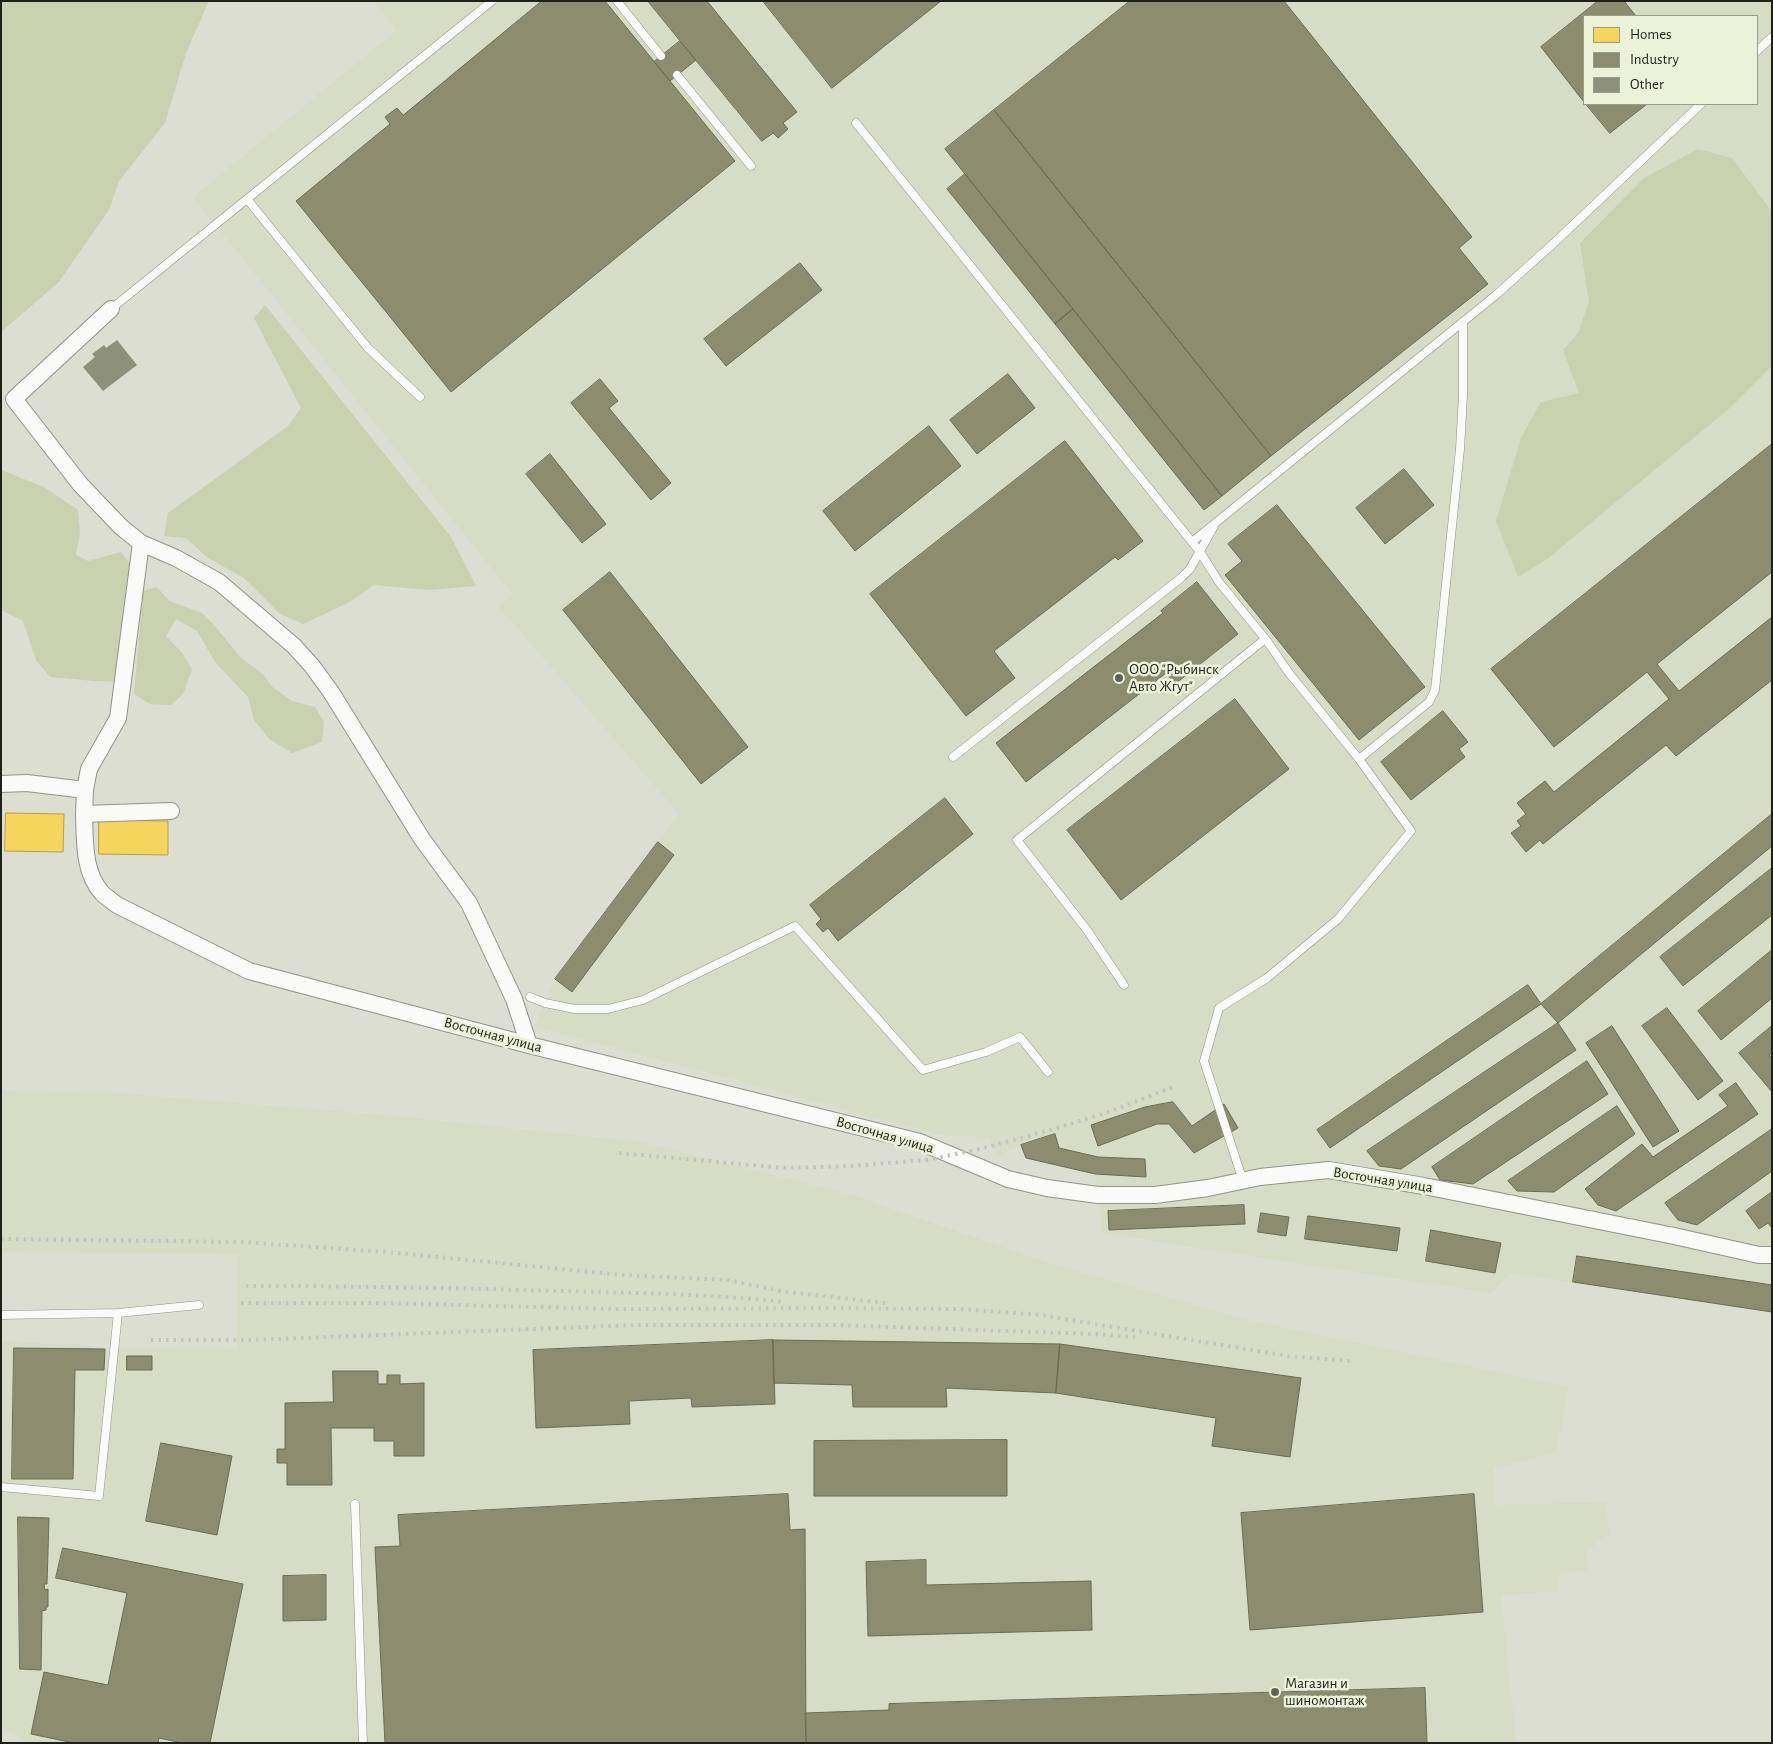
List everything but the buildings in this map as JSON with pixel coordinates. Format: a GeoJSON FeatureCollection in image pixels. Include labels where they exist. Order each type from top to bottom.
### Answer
{"type":"FeatureCollection","features":[{"type":"Feature","properties":{"kind":"street"},"geometry":{"type":"LineString","coordinates":[[111,309],[14,400],[80,484],[121,527],[141,543],[176,558],[219,582],[294,646],[312,666],[331,692],[422,840],[469,903],[514,999],[529,1045]]}},
{"type":"Feature","properties":{"kind":"street","name":"Восточная улица"},"geometry":{"type":"LineString","coordinates":[[141,543],[118,718],[89,769],[85,790],[86,853],[92,875],[101,892],[116,906],[249,971],[529,1045],[920,1142],[1008,1179],[1047,1188],[1098,1196],[1155,1195],[1208,1188],[1260,1177],[1329,1170],[1424,1186],[1759,1255],[1772,1255]]}},
{"type":"Feature","properties":{"kind":"street"},"geometry":{"type":"LineString","coordinates":[[1,784],[27,783],[85,790]]}},
{"type":"Feature","properties":{"kind":"street"},"geometry":{"type":"LineString","coordinates":[[84,814],[171,812]]}},
{"type":"Feature","properties":{"kind":"lane"},"geometry":{"type":"LineString","coordinates":[[111,309],[492,1]]}},
{"type":"Feature","properties":{"kind":"lane"},"geometry":{"type":"LineString","coordinates":[[617,1],[661,56]]}},
{"type":"Feature","properties":{"kind":"lane"},"geometry":{"type":"LineString","coordinates":[[1758,50],[1772,37]]}},
{"type":"Feature","properties":{"kind":"lane"},"geometry":{"type":"LineString","coordinates":[[677,75],[750,166]]}},
{"type":"Feature","properties":{"kind":"lane"},"geometry":{"type":"LineString","coordinates":[[1192,542],[1463,322],[1555,242],[1700,105]]}},
{"type":"Feature","properties":{"kind":"lane"},"geometry":{"type":"LineString","coordinates":[[856,123],[1200,552],[1219,582],[1265,639],[1289,674],[1359,759],[1411,831],[1338,919],[1267,978],[1219,1008],[1204,1061],[1243,1181]]}},
{"type":"Feature","properties":{"kind":"lane"},"geometry":{"type":"LineString","coordinates":[[247,199],[368,348],[420,397]]}},
{"type":"Feature","properties":{"kind":"lane"},"geometry":{"type":"LineString","coordinates":[[1359,759],[1429,702],[1435,690],[1460,450],[1463,395],[1463,322]]}},
{"type":"Feature","properties":{"kind":"lane"},"geometry":{"type":"LineString","coordinates":[[953,757],[1181,578],[1190,569],[1216,522]]}},
{"type":"Feature","properties":{"kind":"lane"},"geometry":{"type":"LineString","coordinates":[[1124,985],[1087,930],[1017,840],[1265,639]]}},
{"type":"Feature","properties":{"kind":"lane"},"geometry":{"type":"LineString","coordinates":[[530,997],[545,1003],[575,1009],[608,1009],[643,1000],[796,926],[879,1023],[923,1070],[986,1052],[1020,1037],[1048,1072]]}},
{"type":"Feature","properties":{"kind":"lane"},"geometry":{"type":"LineString","coordinates":[[1,1315],[118,1313],[199,1305]]}},
{"type":"Feature","properties":{"kind":"lane"},"geometry":{"type":"LineString","coordinates":[[1,1487],[99,1496],[118,1313]]}},
{"type":"Feature","properties":{"kind":"lane"},"geometry":{"type":"LineString","coordinates":[[355,1504],[363,1743]]}},
{"type":"Feature","properties":{"kind":"shaded area"},"geometry":{"type":"Polygon","coordinates":[[[1,1],[209,1],[186,53],[165,123],[119,181],[109,210],[58,283],[1,332],[1,1]]]}},
{"type":"Feature","properties":{"kind":"shaded area"},"geometry":{"type":"Polygon","coordinates":[[[374,1],[1772,1],[1772,1313],[1510,1273],[1491,1293],[1102,1233],[1095,1174],[1026,1158],[1021,1145],[997,1156],[990,1137],[939,1135],[534,1026],[555,979],[572,991],[674,855],[658,842],[679,814],[498,606],[513,595],[193,197],[397,30],[374,1]]]}},
{"type":"Feature","properties":{"kind":"shaded area"},"geometry":{"type":"Polygon","coordinates":[[[1698,149],[1732,158],[1772,212],[1772,366],[1731,407],[1547,559],[1518,577],[1496,521],[1521,438],[1541,402],[1579,393],[1563,350],[1578,333],[1589,302],[1580,243],[1644,178],[1698,149]]]}},
{"type":"Feature","properties":{"kind":"shaded area"},"geometry":{"type":"Polygon","coordinates":[[[265,305],[451,537],[476,586],[429,590],[374,585],[350,602],[303,624],[280,614],[244,578],[208,558],[186,538],[164,536],[168,513],[288,426],[301,408],[254,318],[265,305]]]}},
{"type":"Feature","properties":{"kind":"shaded area"},"geometry":{"type":"Polygon","coordinates":[[[1,470],[44,487],[78,510],[80,532],[76,555],[88,561],[121,552],[133,567],[118,682],[50,677],[36,660],[23,621],[1,610],[1,470]]]}},
{"type":"Feature","properties":{"kind":"shaded area"},"geometry":{"type":"Polygon","coordinates":[[[157,587],[169,601],[202,613],[240,657],[264,675],[271,686],[292,701],[315,707],[324,722],[322,742],[292,753],[269,739],[254,720],[248,697],[215,662],[197,631],[176,619],[166,636],[182,653],[192,669],[183,694],[171,705],[150,704],[134,694],[143,591],[157,587]]]}},
{"type":"Feature","properties":{"kind":"shaded area"},"geometry":{"type":"Polygon","coordinates":[[[1,1091],[115,1093],[384,1115],[641,1142],[849,1194],[1049,1263],[1243,1319],[1569,1387],[1556,1452],[1494,1469],[1495,1505],[1606,1502],[1609,1535],[1587,1550],[1588,1570],[1559,1573],[1559,1591],[1501,1595],[1516,1743],[29,1743],[1,1727],[1,1341],[122,1348],[237,1349],[238,1254],[1,1252],[1,1091]]]}},
{"type":"Feature","properties":{"kind":"railway"},"geometry":{"type":"LineString","coordinates":[[619,1153],[785,1168],[851,1166],[927,1160],[980,1149],[1054,1129],[1114,1110],[1173,1087]]}},
{"type":"Feature","properties":{"kind":"railway"},"geometry":{"type":"LineString","coordinates":[[1,1239],[242,1242],[387,1252],[623,1275],[728,1280],[780,1291],[885,1303]]}},
{"type":"Feature","properties":{"kind":"railway"},"geometry":{"type":"LineString","coordinates":[[246,1286],[404,1287],[645,1293],[785,1302]]}},
{"type":"Feature","properties":{"kind":"railway"},"geometry":{"type":"LineString","coordinates":[[241,1303],[378,1303],[617,1309],[960,1309],[1041,1315],[1288,1356],[1351,1361]]}},
{"type":"Feature","properties":{"kind":"railway"},"geometry":{"type":"LineString","coordinates":[[151,1340],[250,1340],[636,1325],[835,1325],[1135,1337]]}},
{"type":"Feature","properties":{"kind":"place","name":"ООО \"Рыбинск Авто Жгут\""},"geometry":{"type":"Point","coordinates":[1119,678]}},
{"type":"Feature","properties":{"kind":"place","name":"Магазин и шиномонтаж"},"geometry":{"type":"Point","coordinates":[1275,1692]}}]}
